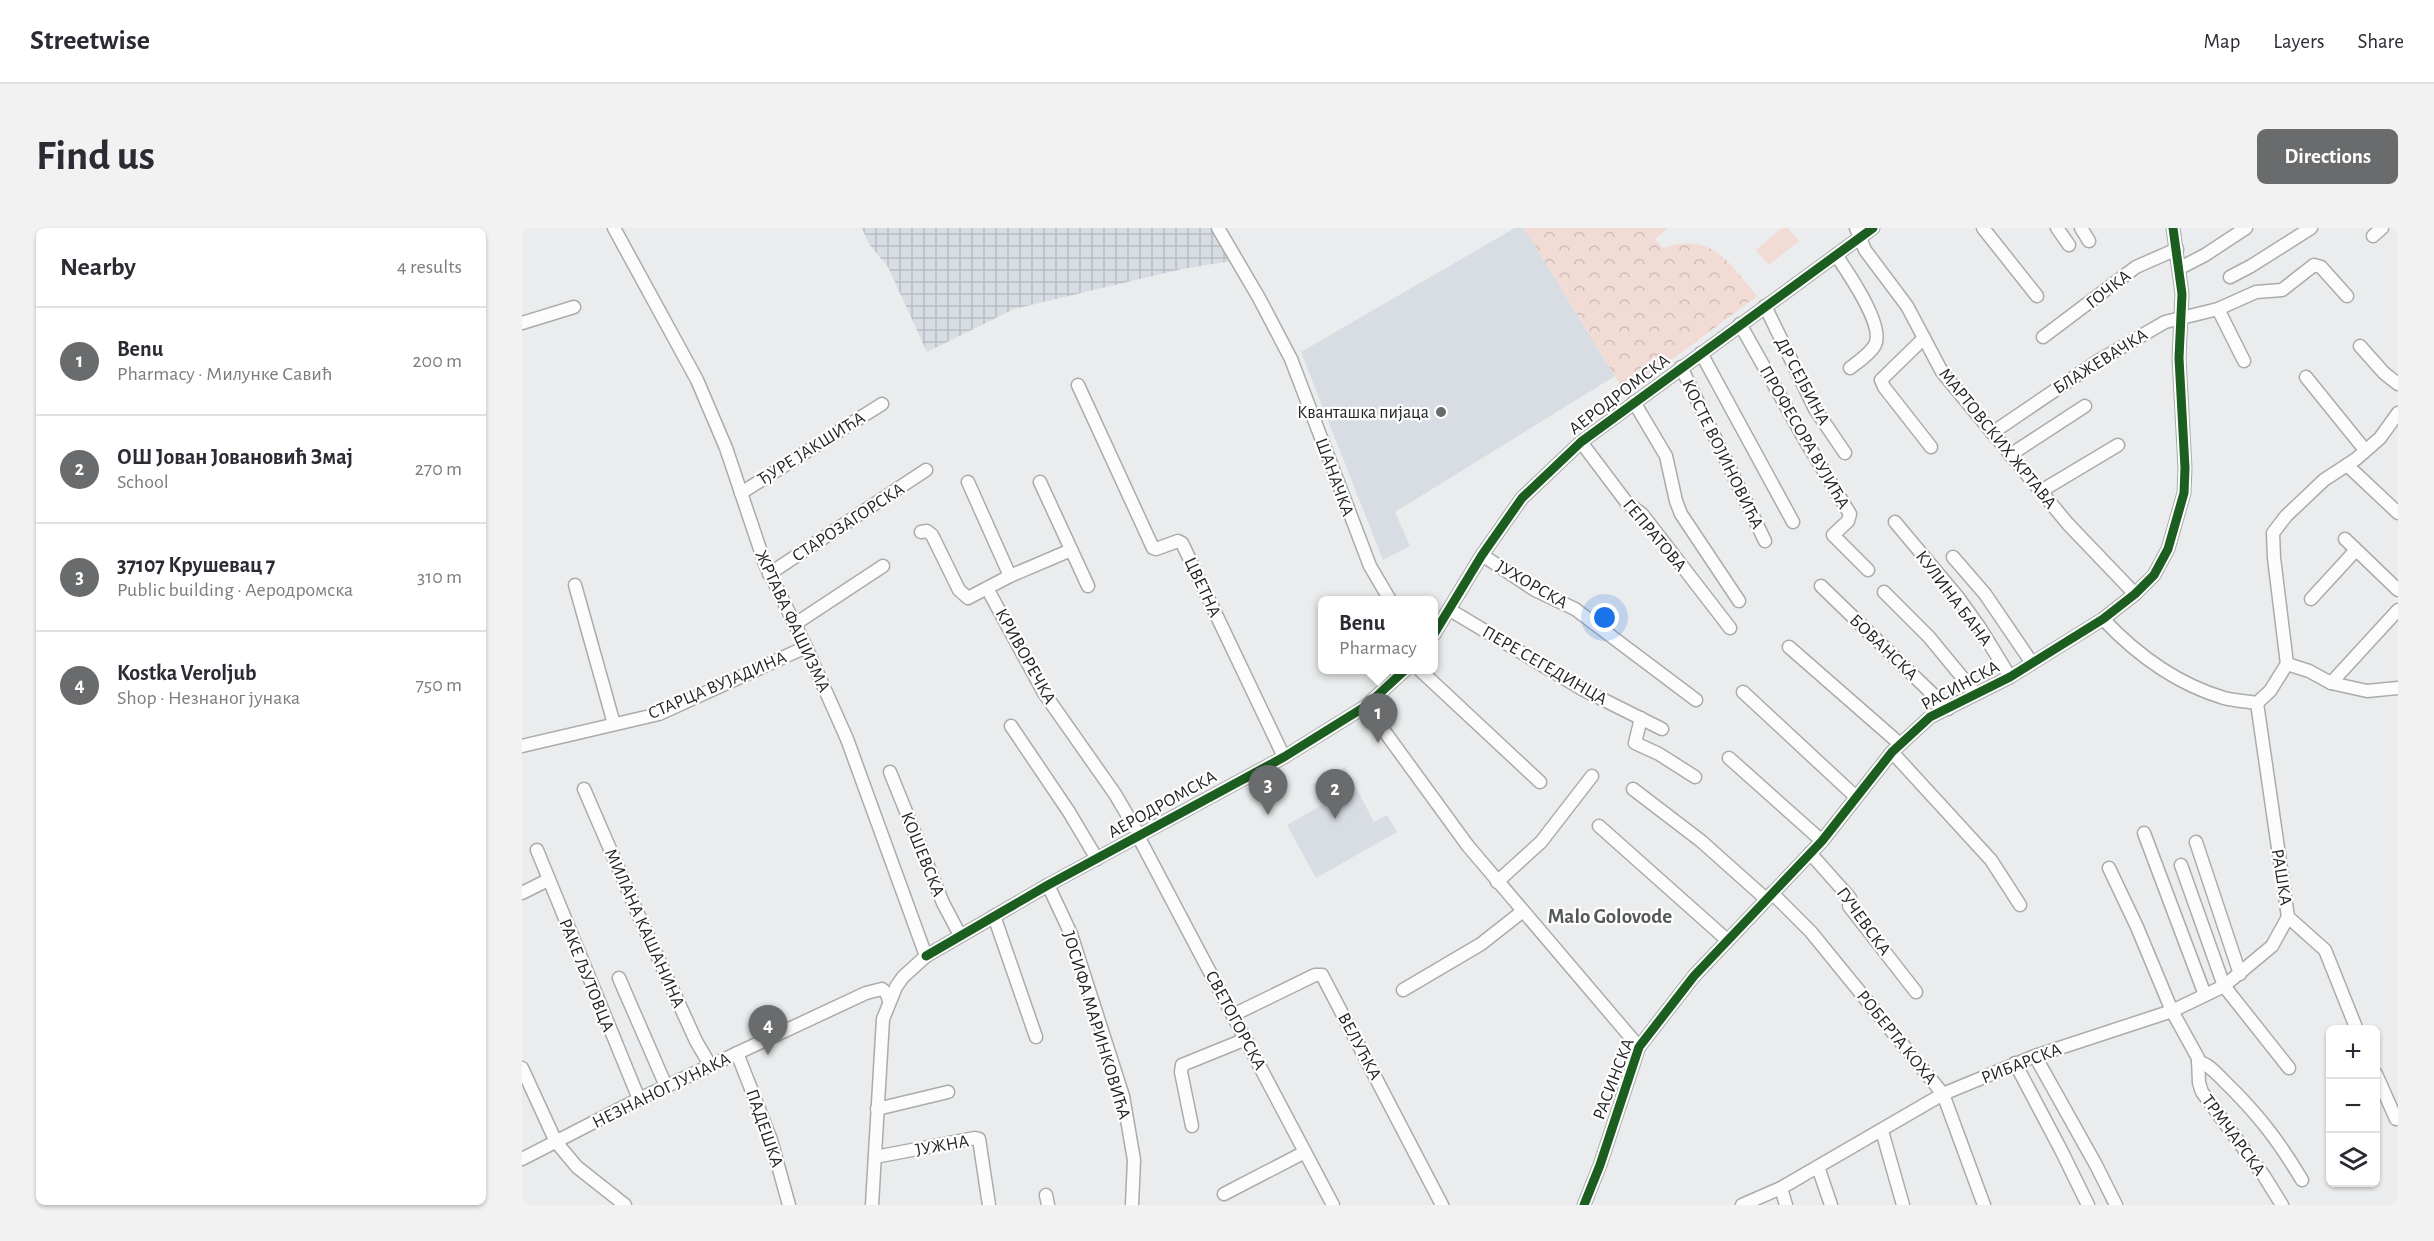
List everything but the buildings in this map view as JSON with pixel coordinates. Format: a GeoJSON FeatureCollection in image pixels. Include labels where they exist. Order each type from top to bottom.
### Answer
{"type":"FeatureCollection","features":[{"type":"Feature","properties":{"kind":"street","name":"ЖРТАВА ФАШИЗМА"},"geometry":{"type":"LineString","coordinates":[[614,228],[697,380],[726,448],[770,574],[847,739],[926,956]]}},
{"type":"Feature","properties":{"kind":"street","name":"ШАНАЧКА"},"geometry":{"type":"LineString","coordinates":[[1218,228],[1260,298],[1291,359],[1366,557],[1388,596]]}},
{"type":"Feature","properties":{"kind":"street","name":"АЕРОДРОМСКА"},"geometry":{"type":"LineString","coordinates":[[1438,628],[1482,555],[1522,498],[1581,441],[1836,255],[1858,233],[1873,228]]}},
{"type":"Feature","properties":{"kind":"street"},"geometry":{"type":"LineString","coordinates":[[1983,228],[2037,296]]}},
{"type":"Feature","properties":{"kind":"street"},"geometry":{"type":"LineString","coordinates":[[2057,228],[2070,245]]}},
{"type":"Feature","properties":{"kind":"street"},"geometry":{"type":"LineString","coordinates":[[2081,228],[2089,241]]}},
{"type":"Feature","properties":{"kind":"street","name":"РАСИНСКА"},"geometry":{"type":"LineString","coordinates":[[1584,1205],[1600,1165],[1639,1047],[1694,975],[1822,841],[1896,748],[1930,717],[2010,677],[2103,619],[2135,594],[2154,575],[2168,549],[2184,493],[2179,358],[2182,318],[2180,268],[2173,228]]}},
{"type":"Feature","properties":{"kind":"street"},"geometry":{"type":"LineString","coordinates":[[2180,268],[2205,255],[2246,228]]}},
{"type":"Feature","properties":{"kind":"street"},"geometry":{"type":"LineString","coordinates":[[2230,277],[2252,266],[2311,228]]}},
{"type":"Feature","properties":{"kind":"street","name":"МАРТОВСКИХ ЖРТАВА"},"geometry":{"type":"LineString","coordinates":[[1858,233],[1864,250],[1907,306],[1942,372],[2068,524],[2135,594]]}},
{"type":"Feature","properties":{"kind":"street","name":"ГОЧКА"},"geometry":{"type":"LineString","coordinates":[[2043,337],[2136,267],[2177,249]]}},
{"type":"Feature","properties":{"kind":"street"},"geometry":{"type":"LineString","coordinates":[[1836,255],[1870,312],[1877,337],[1871,350],[1850,368]]}},
{"type":"Feature","properties":{"kind":"street","name":"БЛАЖЕВАЧКА"},"geometry":{"type":"LineString","coordinates":[[1992,433],[2045,396],[2165,322],[2218,309],[2256,292],[2282,290],[2314,265],[2321,267],[2347,296]]}},
{"type":"Feature","properties":{"kind":"street","name":"ДР СЕЈБИНА"},"geometry":{"type":"LineString","coordinates":[[1765,306],[1815,409],[1845,453]]}},
{"type":"Feature","properties":{"kind":"street"},"geometry":{"type":"LineString","coordinates":[[522,323],[574,307]]}},
{"type":"Feature","properties":{"kind":"street"},"geometry":{"type":"LineString","coordinates":[[2218,309],[2244,361]]}},
{"type":"Feature","properties":{"kind":"street","name":"ПРОФЕСОРА ВУЈИЋА"},"geometry":{"type":"LineString","coordinates":[[1740,324],[1805,440],[1850,514],[1848,521],[1833,535],[1868,570]]}},
{"type":"Feature","properties":{"kind":"street"},"geometry":{"type":"LineString","coordinates":[[1924,338],[1881,380],[1931,447]]}},
{"type":"Feature","properties":{"kind":"street"},"geometry":{"type":"LineString","coordinates":[[2360,346],[2384,373],[2398,384]]}},
{"type":"Feature","properties":{"kind":"street"},"geometry":{"type":"LineString","coordinates":[[1701,353],[1793,522]]}},
{"type":"Feature","properties":{"kind":"street","name":"КОСТЕ ВОЈИНОВИЋА"},"geometry":{"type":"LineString","coordinates":[[1681,367],[1765,540]]}},
{"type":"Feature","properties":{"kind":"street"},"geometry":{"type":"LineString","coordinates":[[2306,377],[2365,450]]}},
{"type":"Feature","properties":{"kind":"street","name":"ЦВЕТНА"},"geometry":{"type":"LineString","coordinates":[[1078,385],[1153,548],[1178,541],[1182,543],[1284,757]]}},
{"type":"Feature","properties":{"kind":"street"},"geometry":{"type":"LineString","coordinates":[[1634,402],[1666,456],[1681,514],[1739,601]]}},
{"type":"Feature","properties":{"kind":"street","name":"ЂУРЕ ЈАКШИЋА"},"geometry":{"type":"LineString","coordinates":[[741,493],[882,404]]}},
{"type":"Feature","properties":{"kind":"street"},"geometry":{"type":"LineString","coordinates":[[2010,455],[2085,406]]}},
{"type":"Feature","properties":{"kind":"street"},"geometry":{"type":"LineString","coordinates":[[2103,619],[2147,660],[2176,676],[2224,698],[2257,703],[2270,691],[2287,664],[2273,533],[2278,524],[2324,480],[2347,465],[2380,438],[2398,413]]}},
{"type":"Feature","properties":{"kind":"street","name":"ГЕПРАТОВА"},"geometry":{"type":"LineString","coordinates":[[1581,441],[1627,503],[1642,514],[1730,628]]}},
{"type":"Feature","properties":{"kind":"street"},"geometry":{"type":"LineString","coordinates":[[2042,491],[2118,445]]}},
{"type":"Feature","properties":{"kind":"street"},"geometry":{"type":"LineString","coordinates":[[2347,465],[2398,513]]}},
{"type":"Feature","properties":{"kind":"street","name":"СТАРОЗАГОРСКА"},"geometry":{"type":"LineString","coordinates":[[770,574],[926,470]]}},
{"type":"Feature","properties":{"kind":"street"},"geometry":{"type":"LineString","coordinates":[[968,482],[1010,576]]}},
{"type":"Feature","properties":{"kind":"street"},"geometry":{"type":"LineString","coordinates":[[1040,482],[1088,586]]}},
{"type":"Feature","properties":{"kind":"street","name":"КУЛИНА БАНА"},"geometry":{"type":"LineString","coordinates":[[1895,522],[1962,604],[2010,677]]}},
{"type":"Feature","properties":{"kind":"street"},"geometry":{"type":"LineString","coordinates":[[921,532],[927,531],[932,535],[963,596],[974,597],[988,590]]}},
{"type":"Feature","properties":{"kind":"street"},"geometry":{"type":"LineString","coordinates":[[2345,539],[2398,590]]}},
{"type":"Feature","properties":{"kind":"street","name":"КРИВОРЕЧКА"},"geometry":{"type":"LineString","coordinates":[[1071,550],[1010,576],[988,590],[1044,693],[1115,794],[1138,834]]}},
{"type":"Feature","properties":{"kind":"street"},"geometry":{"type":"LineString","coordinates":[[2311,599],[2355,551]]}},
{"type":"Feature","properties":{"kind":"street","name":"ЈУХОРСКА"},"geometry":{"type":"LineString","coordinates":[[1482,555],[1535,590],[1575,609],[1696,700]]}},
{"type":"Feature","properties":{"kind":"street"},"geometry":{"type":"LineString","coordinates":[[1953,557],[1986,594],[2032,663]]}},
{"type":"Feature","properties":{"kind":"street"},"geometry":{"type":"LineString","coordinates":[[795,624],[883,566]]}},
{"type":"Feature","properties":{"kind":"street"},"geometry":{"type":"LineString","coordinates":[[574,585],[614,724]]}},
{"type":"Feature","properties":{"kind":"street","name":"БОВАНСКА"},"geometry":{"type":"LineString","coordinates":[[1821,586],[1948,709]]}},
{"type":"Feature","properties":{"kind":"street"},"geometry":{"type":"LineString","coordinates":[[1884,592],[1929,637],[1976,694]]}},
{"type":"Feature","properties":{"kind":"street","name":"ПЕРЕ СЕГЕДИНЦА"},"geometry":{"type":"LineString","coordinates":[[1450,610],[1584,690],[1662,729]]}},
{"type":"Feature","properties":{"kind":"street"},"geometry":{"type":"LineString","coordinates":[[2331,683],[2398,610]]}},
{"type":"Feature","properties":{"kind":"street","name":"СТАРЦА ВУЈАДИНА"},"geometry":{"type":"LineString","coordinates":[[522,746],[659,714],[806,647]]}},
{"type":"Feature","properties":{"kind":"street"},"geometry":{"type":"LineString","coordinates":[[1789,647],[1896,748],[1991,860],[2020,905]]}},
{"type":"Feature","properties":{"kind":"street"},"geometry":{"type":"LineString","coordinates":[[2287,664],[2309,671],[2331,683],[2367,691],[2398,688]]}},
{"type":"Feature","properties":{"kind":"street","name":"АЕРОДРОМСКА"},"geometry":{"type":"LineString","coordinates":[[872,1205],[882,1030],[885,1014],[881,993],[926,956],[960,935],[1138,834],[1284,757],[1366,706],[1400,674]]}},
{"type":"Feature","properties":{"kind":"street"},"geometry":{"type":"LineString","coordinates":[[1425,674],[1540,782]]}},
{"type":"Feature","properties":{"kind":"street"},"geometry":{"type":"LineString","coordinates":[[1743,692],[1856,797]]}},
{"type":"Feature","properties":{"kind":"street","name":"РАШКА"},"geometry":{"type":"LineString","coordinates":[[2257,703],[2288,917],[2325,950],[2355,1025]]}},
{"type":"Feature","properties":{"kind":"street"},"geometry":{"type":"LineString","coordinates":[[1366,706],[1468,846],[1639,1047]]}},
{"type":"Feature","properties":{"kind":"street"},"geometry":{"type":"LineString","coordinates":[[1641,718],[1635,743],[1659,754],[1695,777]]}},
{"type":"Feature","properties":{"kind":"street"},"geometry":{"type":"LineString","coordinates":[[1011,726],[1070,812],[1097,859]]}},
{"type":"Feature","properties":{"kind":"street"},"geometry":{"type":"LineString","coordinates":[[1729,758],[1822,841]]}},
{"type":"Feature","properties":{"kind":"street","name":"КОШЕВСКА"},"geometry":{"type":"LineString","coordinates":[[890,772],[943,903],[960,935]]}},
{"type":"Feature","properties":{"kind":"street"},"geometry":{"type":"LineString","coordinates":[[1497,882],[1541,842],[1592,776]]}},
{"type":"Feature","properties":{"kind":"street","name":"МИЛАНА КАШАНИНА"},"geometry":{"type":"LineString","coordinates":[[584,789],[696,1041],[710,1065]]}},
{"type":"Feature","properties":{"kind":"street","name":"РОБЕРТА КОХА"},"geometry":{"type":"LineString","coordinates":[[1633,789],[1701,841],[1811,932],[1943,1094],[1984,1205]]}},
{"type":"Feature","properties":{"kind":"street"},"geometry":{"type":"LineString","coordinates":[[1599,826],[1726,939]]}},
{"type":"Feature","properties":{"kind":"street"},"geometry":{"type":"LineString","coordinates":[[2144,833],[2205,995]]}},
{"type":"Feature","properties":{"kind":"street","name":"СВЕТОГОРСКА"},"geometry":{"type":"LineString","coordinates":[[1138,834],[1333,1205]]}},
{"type":"Feature","properties":{"kind":"street"},"geometry":{"type":"LineString","coordinates":[[2196,842],[2240,974]]}},
{"type":"Feature","properties":{"kind":"street","name":"РАКЕ ЉУТОВЦА"},"geometry":{"type":"LineString","coordinates":[[537,850],[639,1099]]}},
{"type":"Feature","properties":{"kind":"street","name":"ГУЧЕВСКА"},"geometry":{"type":"LineString","coordinates":[[1810,852],[1850,898],[1850,906],[1916,992]]}},
{"type":"Feature","properties":{"kind":"street"},"geometry":{"type":"LineString","coordinates":[[2181,865],[2224,986],[2289,1068]]}},
{"type":"Feature","properties":{"kind":"street","name":"ТРМЧАРСКА"},"geometry":{"type":"LineString","coordinates":[[2109,867],[2138,927],[2172,1011],[2198,1062],[2202,1092],[2264,1176],[2282,1205]]}},
{"type":"Feature","properties":{"kind":"street"},"geometry":{"type":"LineString","coordinates":[[522,893],[548,880]]}},
{"type":"Feature","properties":{"kind":"street","name":"ЈОСИФА МАРИНКОВИЋА"},"geometry":{"type":"LineString","coordinates":[[1048,885],[1071,934],[1123,1096],[1134,1160],[1132,1205]]}},
{"type":"Feature","properties":{"kind":"street"},"geometry":{"type":"LineString","coordinates":[[1403,990],[1481,944],[1523,911]]}},
{"type":"Feature","properties":{"kind":"street"},"geometry":{"type":"LineString","coordinates":[[994,916],[1036,1037]]}},
{"type":"Feature","properties":{"kind":"street","name":"РИБАРСКА"},"geometry":{"type":"LineString","coordinates":[[1742,1205],[1781,1188],[1943,1094],[2015,1063],[2172,1011],[2224,986],[2272,946],[2288,917]]}},
{"type":"Feature","properties":{"kind":"street","name":"НЕЗНАНОГ ЈУНАКА"},"geometry":{"type":"LineString","coordinates":[[522,1159],[710,1065],[881,993],[909,971]]}},
{"type":"Feature","properties":{"kind":"street","name":"ВЕЛУЋКА"},"geometry":{"type":"LineString","coordinates":[[1233,1015],[1316,975],[1322,975],[1442,1205]]}},
{"type":"Feature","properties":{"kind":"street"},"geometry":{"type":"LineString","coordinates":[[620,978],[666,1086]]}},
{"type":"Feature","properties":{"kind":"street"},"geometry":{"type":"LineString","coordinates":[[881,993],[885,1014]]}},
{"type":"Feature","properties":{"kind":"street"},"geometry":{"type":"LineString","coordinates":[[1192,1126],[1181,1072],[1182,1065],[1246,1039]]}},
{"type":"Feature","properties":{"kind":"street","name":"ПАДЕШКА"},"geometry":{"type":"LineString","coordinates":[[737,1053],[771,1140],[789,1205]]}},
{"type":"Feature","properties":{"kind":"street"},"geometry":{"type":"LineString","coordinates":[[2035,1056],[2116,1205]]}},
{"type":"Feature","properties":{"kind":"street","name":"ТРМЧАРСКА"},"geometry":{"type":"LineString","coordinates":[[2198,1062],[2202,1062],[2260,1116],[2302,1180]]}},
{"type":"Feature","properties":{"kind":"street"},"geometry":{"type":"LineString","coordinates":[[2015,1063],[2088,1205]]}},
{"type":"Feature","properties":{"kind":"street"},"geometry":{"type":"LineString","coordinates":[[522,1068],[556,1142],[577,1167],[625,1205]]}},
{"type":"Feature","properties":{"kind":"street"},"geometry":{"type":"LineString","coordinates":[[2378,1079],[2396,1119]]}},
{"type":"Feature","properties":{"kind":"street"},"geometry":{"type":"LineString","coordinates":[[878,1109],[948,1092]]}},
{"type":"Feature","properties":{"kind":"street"},"geometry":{"type":"LineString","coordinates":[[1882,1131],[1903,1205]]}},
{"type":"Feature","properties":{"kind":"street","name":"ЈУЖНА"},"geometry":{"type":"LineString","coordinates":[[875,1158],[979,1139],[989,1205]]}},
{"type":"Feature","properties":{"kind":"street"},"geometry":{"type":"LineString","coordinates":[[1224,1194],[1305,1152]]}},
{"type":"Feature","properties":{"kind":"street"},"geometry":{"type":"LineString","coordinates":[[1818,1167],[1831,1205]]}},
{"type":"Feature","properties":{"kind":"street"},"geometry":{"type":"LineString","coordinates":[[1781,1188],[1786,1205]]}},
{"type":"Feature","properties":{"kind":"shaded area"},"geometry":{"type":"Polygon","coordinates":[[[862,228],[1211,228],[1231,261],[1182,269],[1014,309],[927,352],[888,267],[869,244],[862,228]]]}},
{"type":"Feature","properties":{"kind":"shaded area","name":"Кванташка пијаца"},"geometry":{"type":"Polygon","coordinates":[[[1515,228],[1524,228],[1615,376],[1395,512],[1410,546],[1383,560],[1301,352],[1515,228]]]}},
{"type":"Feature","properties":{"kind":"shaded area"},"geometry":{"type":"Polygon","coordinates":[[[1345,767],[1374,822],[1387,815],[1397,832],[1316,878],[1287,825],[1324,804],[1313,784],[1345,767]]]}},
{"type":"Feature","properties":{"kind":"green space"},"geometry":{"type":"Polygon","coordinates":[[[1524,228],[1668,228],[1655,239],[1663,248],[1680,244],[1707,247],[1728,262],[1757,296],[1626,394],[1524,228]]]}},
{"type":"Feature","properties":{"kind":"green space"},"geometry":{"type":"Polygon","coordinates":[[[1782,228],[1788,228],[1799,241],[1769,265],[1756,250],[1782,228]]]}},
{"type":"Feature","properties":{"kind":"cycle path"},"geometry":{"type":"LineString","coordinates":[[1438,627],[1482,555],[1522,498],[1581,442],[1873,228]]}},
{"type":"Feature","properties":{"kind":"cycle path"},"geometry":{"type":"LineString","coordinates":[[1584,1205],[1600,1165],[1639,1047],[1694,976],[1822,841],[1892,752],[1930,717],[2010,677],[2103,619],[2135,594],[2154,575],[2168,549],[2184,493],[2185,468],[2179,358],[2182,294],[2173,228]]}},
{"type":"Feature","properties":{"kind":"cycle path"},"geometry":{"type":"LineString","coordinates":[[926,956],[1048,885],[1284,757],[1366,706],[1401,674]]}},
{"type":"Feature","properties":{"kind":"place","name":"Кванташка пијаца"},"geometry":{"type":"Point","coordinates":[1441,412]}},
{"type":"Feature","properties":{"kind":"place","name":"Benu"},"geometry":{"type":"Point","coordinates":[1378,743]}},
{"type":"Feature","properties":{"kind":"place","name":"37107 Крушевац 7"},"geometry":{"type":"Point","coordinates":[1268,815]}},
{"type":"Feature","properties":{"kind":"place","name":"ОШ Јован Јовановић Змај"},"geometry":{"type":"Point","coordinates":[1335,819]}},
{"type":"Feature","properties":{"kind":"place","name":"Kostka Veroljub"},"geometry":{"type":"Point","coordinates":[768,1055]}},
{"type":"Feature","properties":{"kind":"district","name":"Malo Golovode"},"geometry":{"type":"Point","coordinates":[1610,916]}}]}
